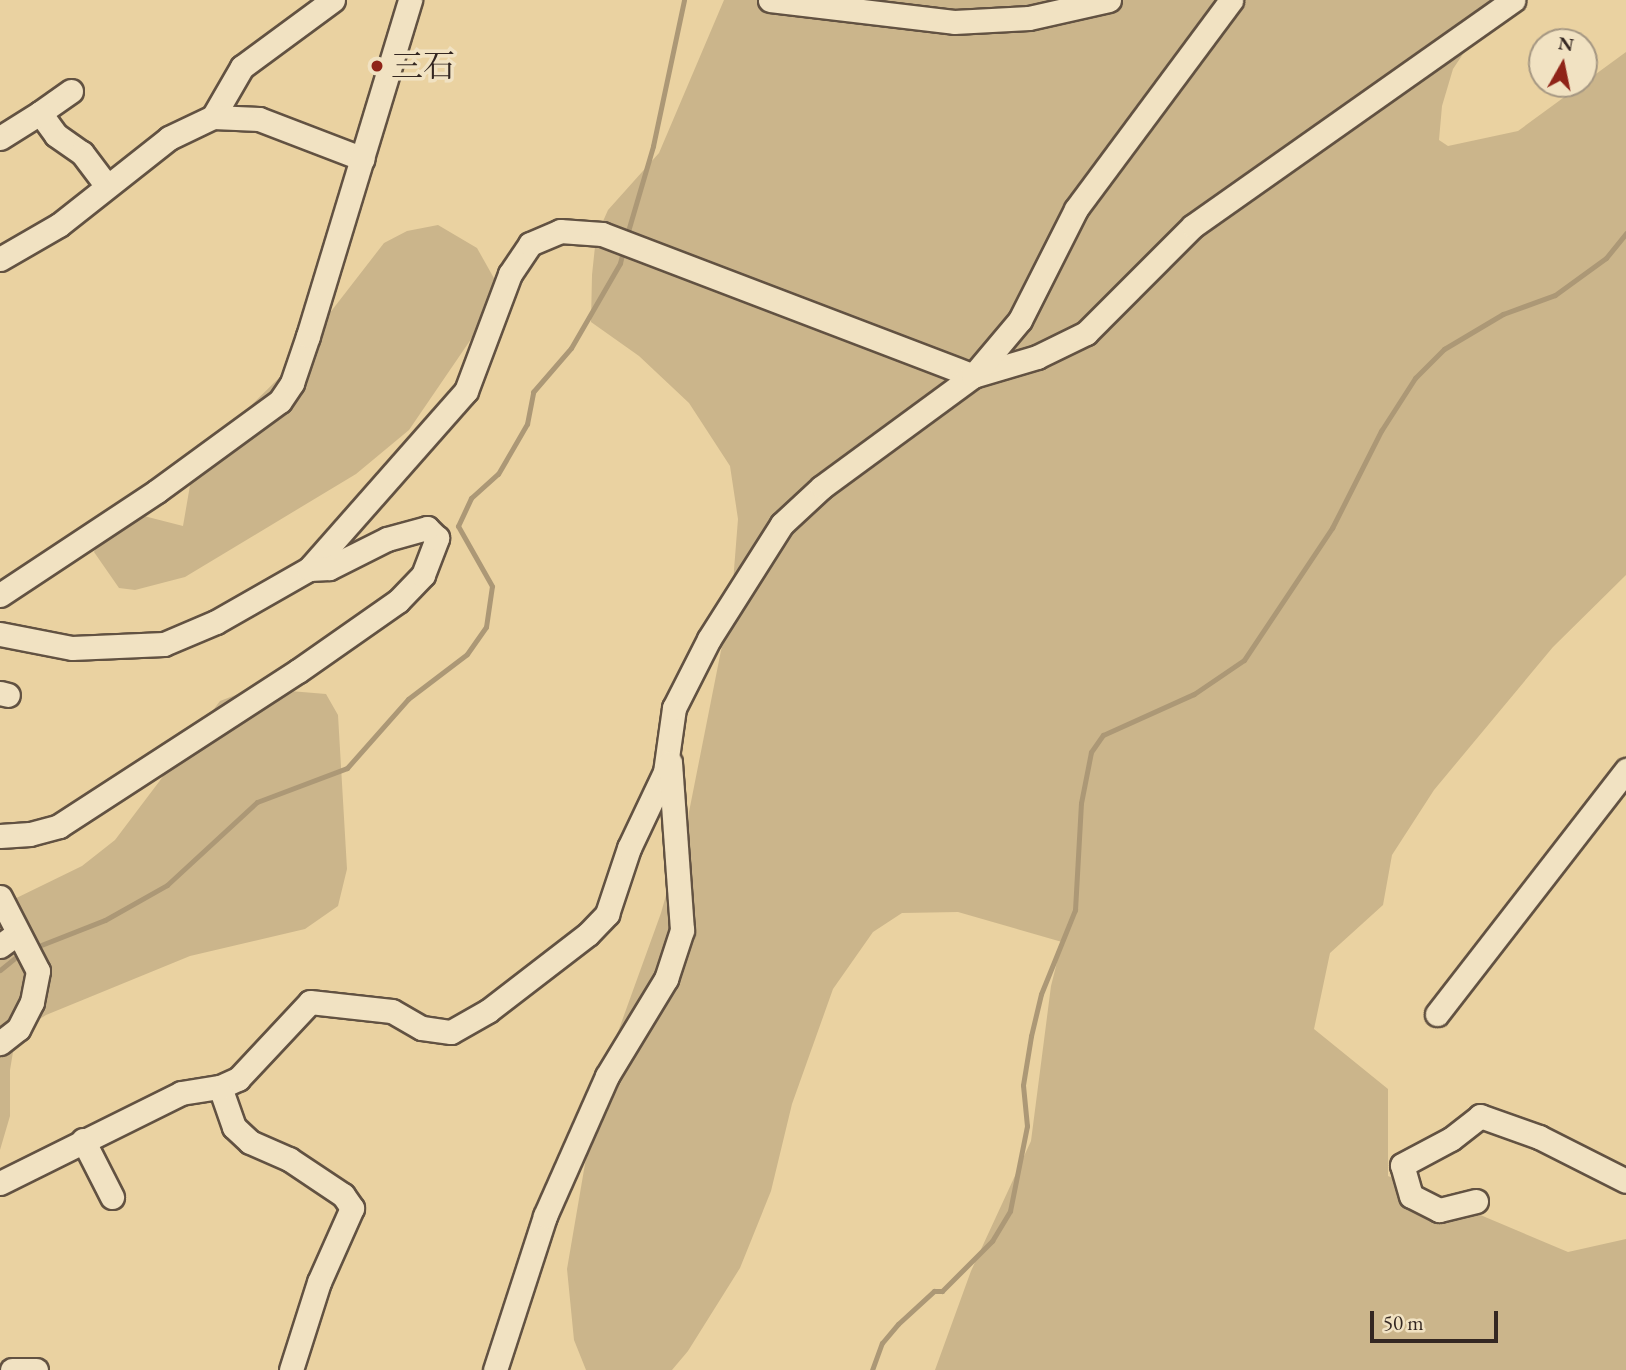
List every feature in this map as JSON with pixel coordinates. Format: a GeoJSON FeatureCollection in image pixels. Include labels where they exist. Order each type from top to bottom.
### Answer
{"type":"FeatureCollection","features":[{"type":"Feature","properties":{"kind":"street"},"geometry":{"type":"LineString","coordinates":[[213,117],[242,67],[333,0]]}},
{"type":"Feature","properties":{"kind":"street"},"geometry":{"type":"LineString","coordinates":[[0,595],[157,491],[280,401],[292,383],[308,336],[410,0]]}},
{"type":"Feature","properties":{"kind":"street"},"geometry":{"type":"LineString","coordinates":[[770,0],[954,22],[1029,18],[1109,0]]}},
{"type":"Feature","properties":{"kind":"street"},"geometry":{"type":"LineString","coordinates":[[0,1183],[83,1139],[181,1093],[220,1087],[238,1079],[310,1002],[392,1011],[422,1027],[451,1032],[488,1011],[607,914],[629,848],[666,772],[674,708],[709,639],[782,524],[822,487],[973,376],[1020,320],[1076,209],[1231,0]]}},
{"type":"Feature","properties":{"kind":"street"},"geometry":{"type":"LineString","coordinates":[[0,634],[72,648],[164,644],[216,622],[309,569],[466,391],[510,274],[530,244],[560,232],[602,234],[973,376],[1037,357],[1086,333],[1193,226],[1513,0]]}},
{"type":"Feature","properties":{"kind":"street"},"geometry":{"type":"LineString","coordinates":[[0,138],[71,92]]}},
{"type":"Feature","properties":{"kind":"street"},"geometry":{"type":"LineString","coordinates":[[40,113],[56,135],[82,153],[107,186]]}},
{"type":"Feature","properties":{"kind":"street"},"geometry":{"type":"LineString","coordinates":[[0,259],[59,225],[169,138],[213,117],[259,119],[363,159]]}},
{"type":"Feature","properties":{"kind":"street"},"geometry":{"type":"LineString","coordinates":[[0,836],[30,834],[59,826],[298,671],[398,601],[423,575],[437,538],[427,528],[387,539],[329,568],[309,569]]}},
{"type":"Feature","properties":{"kind":"street"},"geometry":{"type":"LineString","coordinates":[[495,1370],[544,1216],[607,1076],[666,979],[682,930],[669,745]]}},
{"type":"Feature","properties":{"kind":"street"},"geometry":{"type":"LineString","coordinates":[[1437,1014],[1626,771]]}},
{"type":"Feature","properties":{"kind":"street"},"geometry":{"type":"LineString","coordinates":[[0,897],[17,944],[38,971],[32,1002],[18,1029],[0,1043]]}},
{"type":"Feature","properties":{"kind":"street"},"geometry":{"type":"LineString","coordinates":[[220,1087],[234,1128],[250,1142],[289,1159],[343,1195],[352,1208],[319,1282],[291,1370]]}},
{"type":"Feature","properties":{"kind":"street"},"geometry":{"type":"LineString","coordinates":[[1476,1200],[1440,1210],[1411,1196],[1402,1165],[1451,1139],[1480,1116],[1539,1137],[1626,1181]]}},
{"type":"Feature","properties":{"kind":"street"},"geometry":{"type":"LineString","coordinates":[[83,1139],[112,1197]]}},
{"type":"Feature","properties":{"kind":"street"},"geometry":{"type":"LineString","coordinates":[[12,1370],[36,1370]]}},
{"type":"Feature","properties":{"kind":"shaded area"},"geometry":{"type":"Polygon","coordinates":[[[724,0],[1499,0],[1453,69],[1442,106],[1439,140],[1448,146],[1518,131],[1563,98],[1598,98],[1598,72],[1626,52],[1626,575],[1553,647],[1434,790],[1392,855],[1383,905],[1330,953],[1314,1029],[1388,1089],[1388,1176],[1568,1252],[1626,1239],[1626,1370],[935,1370],[971,1271],[1031,1141],[1051,986],[1062,942],[958,912],[902,913],[873,932],[833,989],[792,1104],[771,1191],[740,1268],[688,1351],[672,1370],[586,1370],[574,1340],[567,1269],[586,1158],[606,1065],[661,913],[688,817],[732,595],[738,519],[730,466],[689,403],[639,356],[591,322],[596,237],[608,210],[659,153],[724,0]]]}},
{"type":"Feature","properties":{"kind":"shaded area"},"geometry":{"type":"Polygon","coordinates":[[[438,225],[477,248],[495,280],[480,326],[409,430],[356,474],[185,577],[135,590],[119,588],[94,552],[103,533],[140,515],[183,526],[197,445],[230,426],[281,376],[384,243],[407,231],[438,225]]]}},
{"type":"Feature","properties":{"kind":"shaded area"},"geometry":{"type":"Polygon","coordinates":[[[254,688],[326,694],[338,715],[347,869],[338,906],[305,929],[190,956],[46,1015],[16,1034],[10,1070],[10,1116],[0,1150],[0,906],[82,866],[115,840],[220,701],[254,688]]]}},
{"type":"Feature","properties":{"kind":"waterway"},"geometry":{"type":"LineString","coordinates":[[626,238],[653,146],[684,0]]}},
{"type":"Feature","properties":{"kind":"waterway"},"geometry":{"type":"LineString","coordinates":[[872,1370],[882,1343],[898,1324],[934,1291],[942,1291],[992,1241],[1010,1211],[1027,1126],[1023,1085],[1031,1036],[1041,994],[1075,910],[1081,803],[1091,752],[1103,735],[1194,694],[1244,660],[1332,528],[1381,431],[1415,378],[1444,349],[1503,314],[1555,295],[1606,258],[1626,233]]}},
{"type":"Feature","properties":{"kind":"waterway"},"geometry":{"type":"LineString","coordinates":[[31,949],[105,920],[167,885],[257,802],[347,768],[408,699],[467,654],[486,627],[492,586],[458,526],[471,498],[498,474],[527,424],[533,392],[571,348],[620,263],[624,247]]}},
{"type":"Feature","properties":{"kind":"waterway"},"geometry":{"type":"LineString","coordinates":[[0,970],[22,952]]}},
{"type":"Feature","properties":{"kind":"place","name":"三石"},"geometry":{"type":"Point","coordinates":[377,66]}}]}
